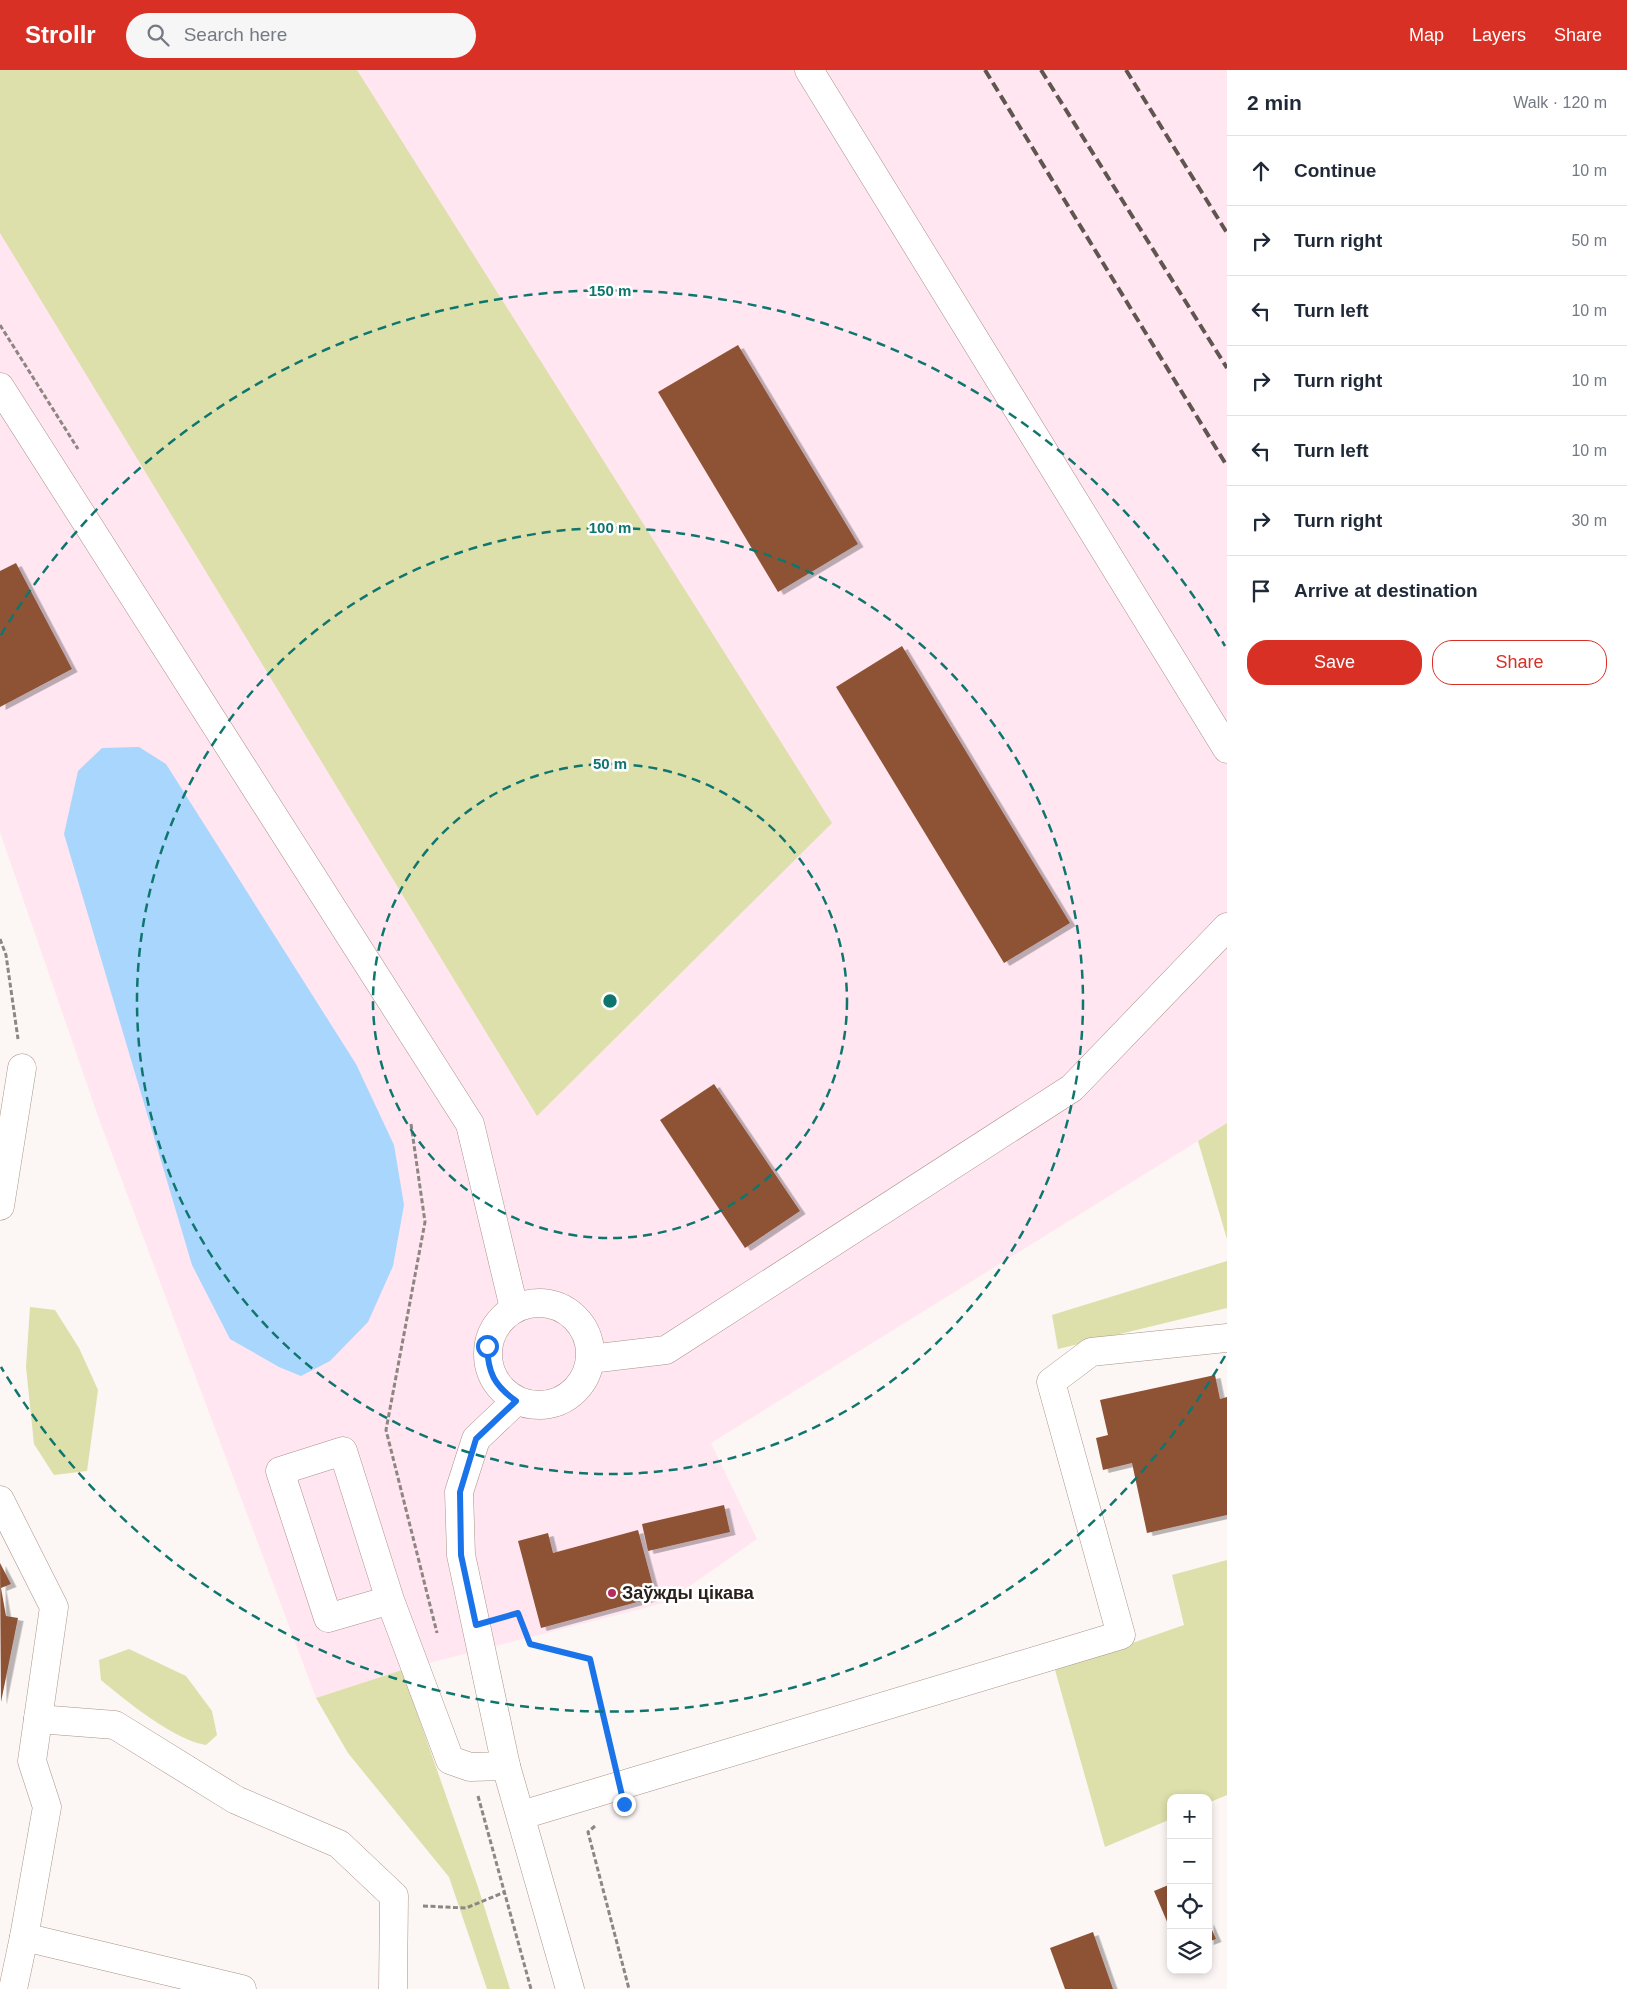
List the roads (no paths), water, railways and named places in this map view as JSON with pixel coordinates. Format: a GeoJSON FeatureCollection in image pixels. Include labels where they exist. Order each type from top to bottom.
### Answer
{"type":"FeatureCollection","features":[{"type":"Feature","properties":{"kind":"lane"},"geometry":{"type":"LineString","coordinates":[[809,70],[1227,749]]}},
{"type":"Feature","properties":{"kind":"lane"},"geometry":{"type":"LineString","coordinates":[[0,387],[470,1124],[514,1308]]}},
{"type":"Feature","properties":{"kind":"lane"},"geometry":{"type":"LineString","coordinates":[[590,1359],[666,1350],[1072,1088],[1227,927]]}},
{"type":"Feature","properties":{"kind":"lane"},"geometry":{"type":"LineString","coordinates":[[0,1206],[22,1068]]}},
{"type":"Feature","properties":{"kind":"lane"},"geometry":{"type":"LineString","coordinates":[[530,1303],[546,1303],[562,1308],[575,1317],[584,1330],[590,1345],[590,1359],[585,1377],[576,1390],[562,1400],[548,1405],[531,1405],[516,1401],[502,1391],[493,1378],[488,1363],[487,1346],[492,1331],[502,1318],[514,1308],[530,1303]]}},
{"type":"Feature","properties":{"kind":"lane"},"geometry":{"type":"LineString","coordinates":[[522,1815],[1120,1635],[1051,1382],[1091,1352],[1227,1338]]}},
{"type":"Feature","properties":{"kind":"lane"},"geometry":{"type":"LineString","coordinates":[[516,1401],[476,1439],[460,1492],[461,1555],[506,1766],[522,1815],[570,1989]]}},
{"type":"Feature","properties":{"kind":"lane"},"geometry":{"type":"LineString","coordinates":[[390,1600],[328,1618],[280,1471],[343,1451],[390,1600],[450,1760],[470,1767],[506,1766]]}},
{"type":"Feature","properties":{"kind":"lane"},"geometry":{"type":"LineString","coordinates":[[0,1500],[54,1607],[32,1761],[47,1807],[13,1989]]}},
{"type":"Feature","properties":{"kind":"lane"},"geometry":{"type":"LineString","coordinates":[[38,1719],[115,1724],[236,1800],[339,1844],[394,1896],[393,1989]]}},
{"type":"Feature","properties":{"kind":"lane"},"geometry":{"type":"LineString","coordinates":[[24,1937],[242,1989]]}},
{"type":"Feature","properties":{"kind":"water"},"geometry":{"type":"Polygon","coordinates":[[[139,747],[166,764],[356,1064],[394,1145],[404,1205],[393,1266],[368,1322],[330,1361],[301,1376],[279,1367],[230,1339],[192,1265],[64,834],[78,771],[102,748],[139,747]]]}},
{"type":"Feature","properties":{"kind":"railway"},"geometry":{"type":"LineString","coordinates":[[985,70],[1227,466]]}},
{"type":"Feature","properties":{"kind":"railway"},"geometry":{"type":"LineString","coordinates":[[1041,70],[1227,368]]}},
{"type":"Feature","properties":{"kind":"railway"},"geometry":{"type":"LineString","coordinates":[[1126,70],[1227,233]]}},
{"type":"Feature","properties":{"kind":"place","name":"Заўжды цікава"},"geometry":{"type":"Point","coordinates":[612,1593]}}]}
